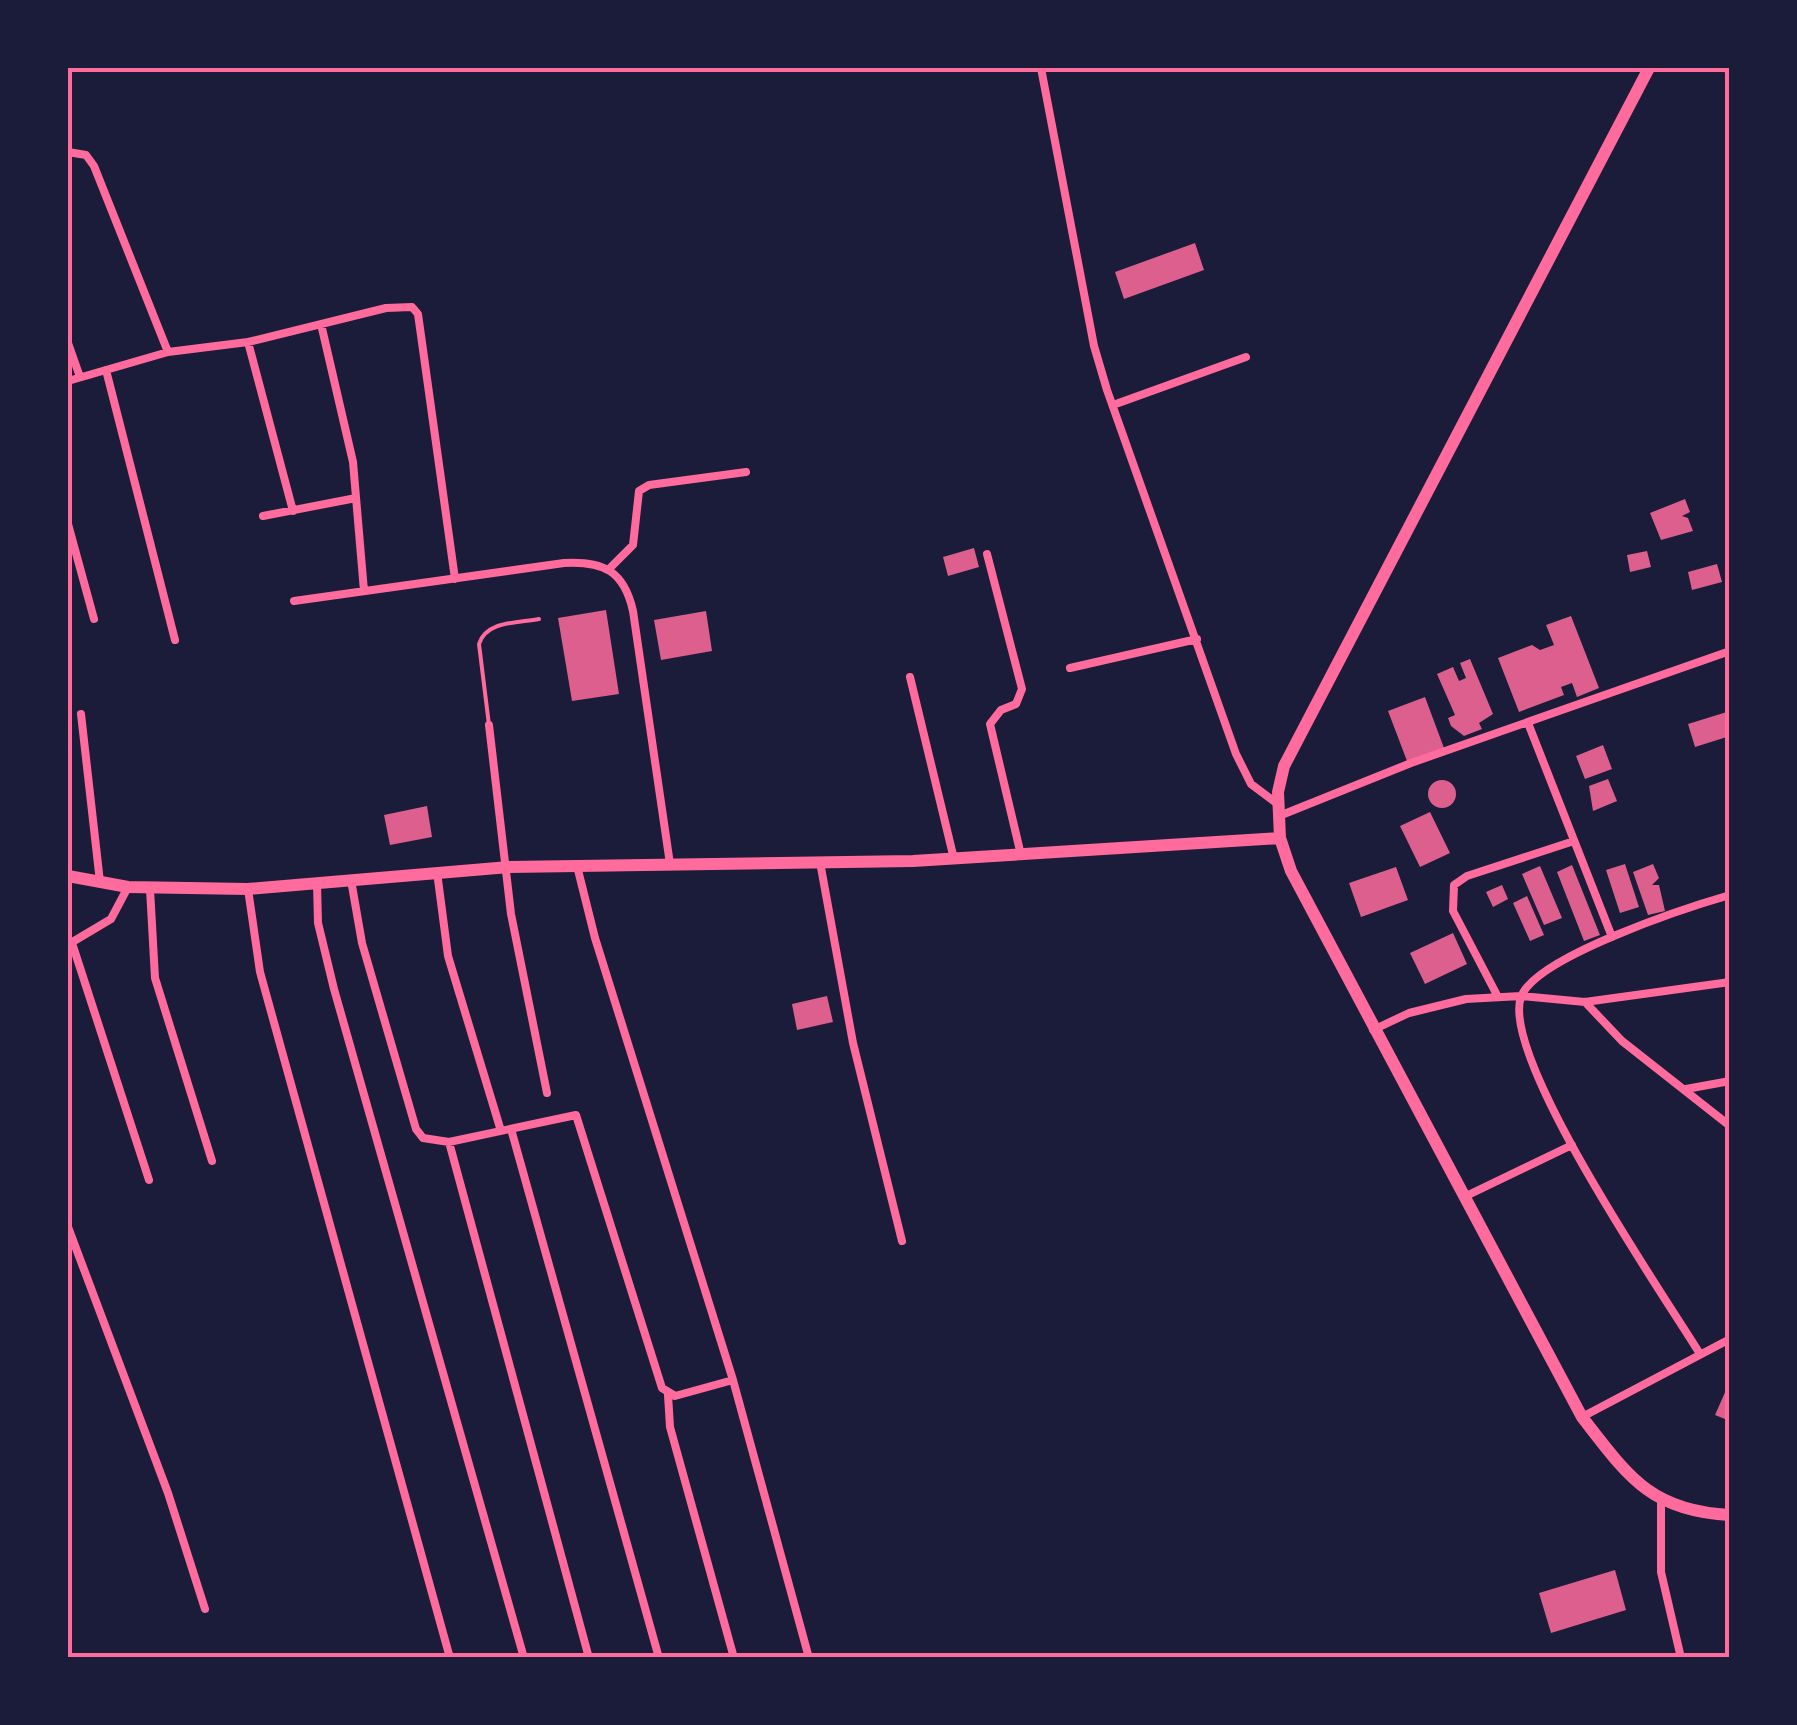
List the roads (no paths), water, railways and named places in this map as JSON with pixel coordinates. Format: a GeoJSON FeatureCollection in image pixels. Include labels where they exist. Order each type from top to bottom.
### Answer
{"type":"FeatureCollection","features":[{"type":"Feature","properties":{"kind":"main road"},"geometry":{"type":"LineString","coordinates":[[1649,68],[1284,766],[1280,838],[1292,871],[1373,1030],[1582,1417],[1627,1475],[1661,1502],[1730,1516]]}},
{"type":"Feature","properties":{"kind":"main road"},"geometry":{"type":"LineString","coordinates":[[68,876],[128,888],[248,889],[509,866],[954,859],[1280,838]]}},
{"type":"Feature","properties":{"kind":"street"},"geometry":{"type":"LineString","coordinates":[[1040,68],[1094,346],[1112,405],[1244,771],[1251,784],[1279,811],[1730,652]]}},
{"type":"Feature","properties":{"kind":"street"},"geometry":{"type":"LineString","coordinates":[[68,152],[86,155],[94,166],[168,352]]}},
{"type":"Feature","properties":{"kind":"street"},"geometry":{"type":"LineString","coordinates":[[68,381],[168,352],[248,342],[412,306],[418,314],[454,579]]}},
{"type":"Feature","properties":{"kind":"street"},"geometry":{"type":"LineString","coordinates":[[321,324],[348,433],[364,591]]}},
{"type":"Feature","properties":{"kind":"street"},"geometry":{"type":"LineString","coordinates":[[248,342],[292,510]]}},
{"type":"Feature","properties":{"kind":"street"},"geometry":{"type":"LineString","coordinates":[[68,343],[80,377]]}},
{"type":"Feature","properties":{"kind":"street"},"geometry":{"type":"LineString","coordinates":[[1112,405],[1246,357]]}},
{"type":"Feature","properties":{"kind":"street"},"geometry":{"type":"LineString","coordinates":[[106,370],[175,640]]}},
{"type":"Feature","properties":{"kind":"street"},"geometry":{"type":"LineString","coordinates":[[610,568],[633,545],[639,491],[649,485],[746,472]]}},
{"type":"Feature","properties":{"kind":"street"},"geometry":{"type":"LineString","coordinates":[[264,516],[356,498]]}},
{"type":"Feature","properties":{"kind":"street"},"geometry":{"type":"LineString","coordinates":[[68,524],[94,620]]}},
{"type":"Feature","properties":{"kind":"street"},"geometry":{"type":"LineString","coordinates":[[987,554],[1022,688],[1016,704],[1000,710],[990,724],[1021,855]]}},
{"type":"Feature","properties":{"kind":"street"},"geometry":{"type":"LineString","coordinates":[[294,601],[564,563],[596,562],[610,568],[622,580],[633,611],[670,864]]}},
{"type":"Feature","properties":{"kind":"street"},"geometry":{"type":"LineString","coordinates":[[1070,668],[1197,639]]}},
{"type":"Feature","properties":{"kind":"street"},"geometry":{"type":"LineString","coordinates":[[910,676],[954,859]]}},
{"type":"Feature","properties":{"kind":"street"},"geometry":{"type":"LineString","coordinates":[[81,714],[100,882]]}},
{"type":"Feature","properties":{"kind":"street"},"geometry":{"type":"LineString","coordinates":[[1528,723],[1612,937]]}},
{"type":"Feature","properties":{"kind":"street"},"geometry":{"type":"LineString","coordinates":[[489,724],[509,866],[511,914],[547,1092]]}},
{"type":"Feature","properties":{"kind":"street"},"geometry":{"type":"LineString","coordinates":[[1498,997],[1453,910],[1454,885],[1466,876],[1574,841]]}},
{"type":"Feature","properties":{"kind":"street"},"geometry":{"type":"LineString","coordinates":[[820,862],[853,1043],[902,1241]]}},
{"type":"Feature","properties":{"kind":"street"},"geometry":{"type":"LineString","coordinates":[[578,866],[594,938],[733,1380],[809,1658]]}},
{"type":"Feature","properties":{"kind":"street"},"geometry":{"type":"LineString","coordinates":[[436,872],[448,956],[506,1130],[660,1658]]}},
{"type":"Feature","properties":{"kind":"street"},"geometry":{"type":"LineString","coordinates":[[352,880],[362,943],[411,1118],[422,1138],[449,1142],[576,1115],[668,1395],[670,1427],[734,1658]]}},
{"type":"Feature","properties":{"kind":"street"},"geometry":{"type":"LineString","coordinates":[[317,882],[318,923],[334,989],[524,1658]]}},
{"type":"Feature","properties":{"kind":"street"},"geometry":{"type":"LineString","coordinates":[[128,888],[111,919],[70,944],[150,1180]]}},
{"type":"Feature","properties":{"kind":"street"},"geometry":{"type":"LineString","coordinates":[[150,889],[155,978],[212,1161]]}},
{"type":"Feature","properties":{"kind":"street"},"geometry":{"type":"LineString","coordinates":[[248,889],[260,972],[450,1658]]}},
{"type":"Feature","properties":{"kind":"street"},"geometry":{"type":"LineString","coordinates":[[1700,1354],[1572,1145],[1531,1061],[1518,1020],[1521,996],[1542,973],[1612,937],[1730,896]]}},
{"type":"Feature","properties":{"kind":"street"},"geometry":{"type":"LineString","coordinates":[[1373,1030],[1434,1005],[1521,996],[1586,1002],[1730,982]]}},
{"type":"Feature","properties":{"kind":"street"},"geometry":{"type":"LineString","coordinates":[[1586,1002],[1622,1041],[1730,1126]]}},
{"type":"Feature","properties":{"kind":"street"},"geometry":{"type":"LineString","coordinates":[[1686,1089],[1730,1081]]}},
{"type":"Feature","properties":{"kind":"street"},"geometry":{"type":"LineString","coordinates":[[449,1142],[589,1658]]}},
{"type":"Feature","properties":{"kind":"street"},"geometry":{"type":"LineString","coordinates":[[1462,1198],[1572,1145]]}},
{"type":"Feature","properties":{"kind":"street"},"geometry":{"type":"LineString","coordinates":[[68,1227],[161,1475],[205,1609]]}},
{"type":"Feature","properties":{"kind":"street"},"geometry":{"type":"LineString","coordinates":[[1582,1417],[1730,1339]]}},
{"type":"Feature","properties":{"kind":"street"},"geometry":{"type":"LineString","coordinates":[[668,1395],[733,1380]]}},
{"type":"Feature","properties":{"kind":"street"},"geometry":{"type":"LineString","coordinates":[[1661,1502],[1661,1572],[1682,1658]]}},
{"type":"Feature","properties":{"kind":"lane"},"geometry":{"type":"LineString","coordinates":[[489,724],[479,644],[482,633],[538,619]]}}]}
